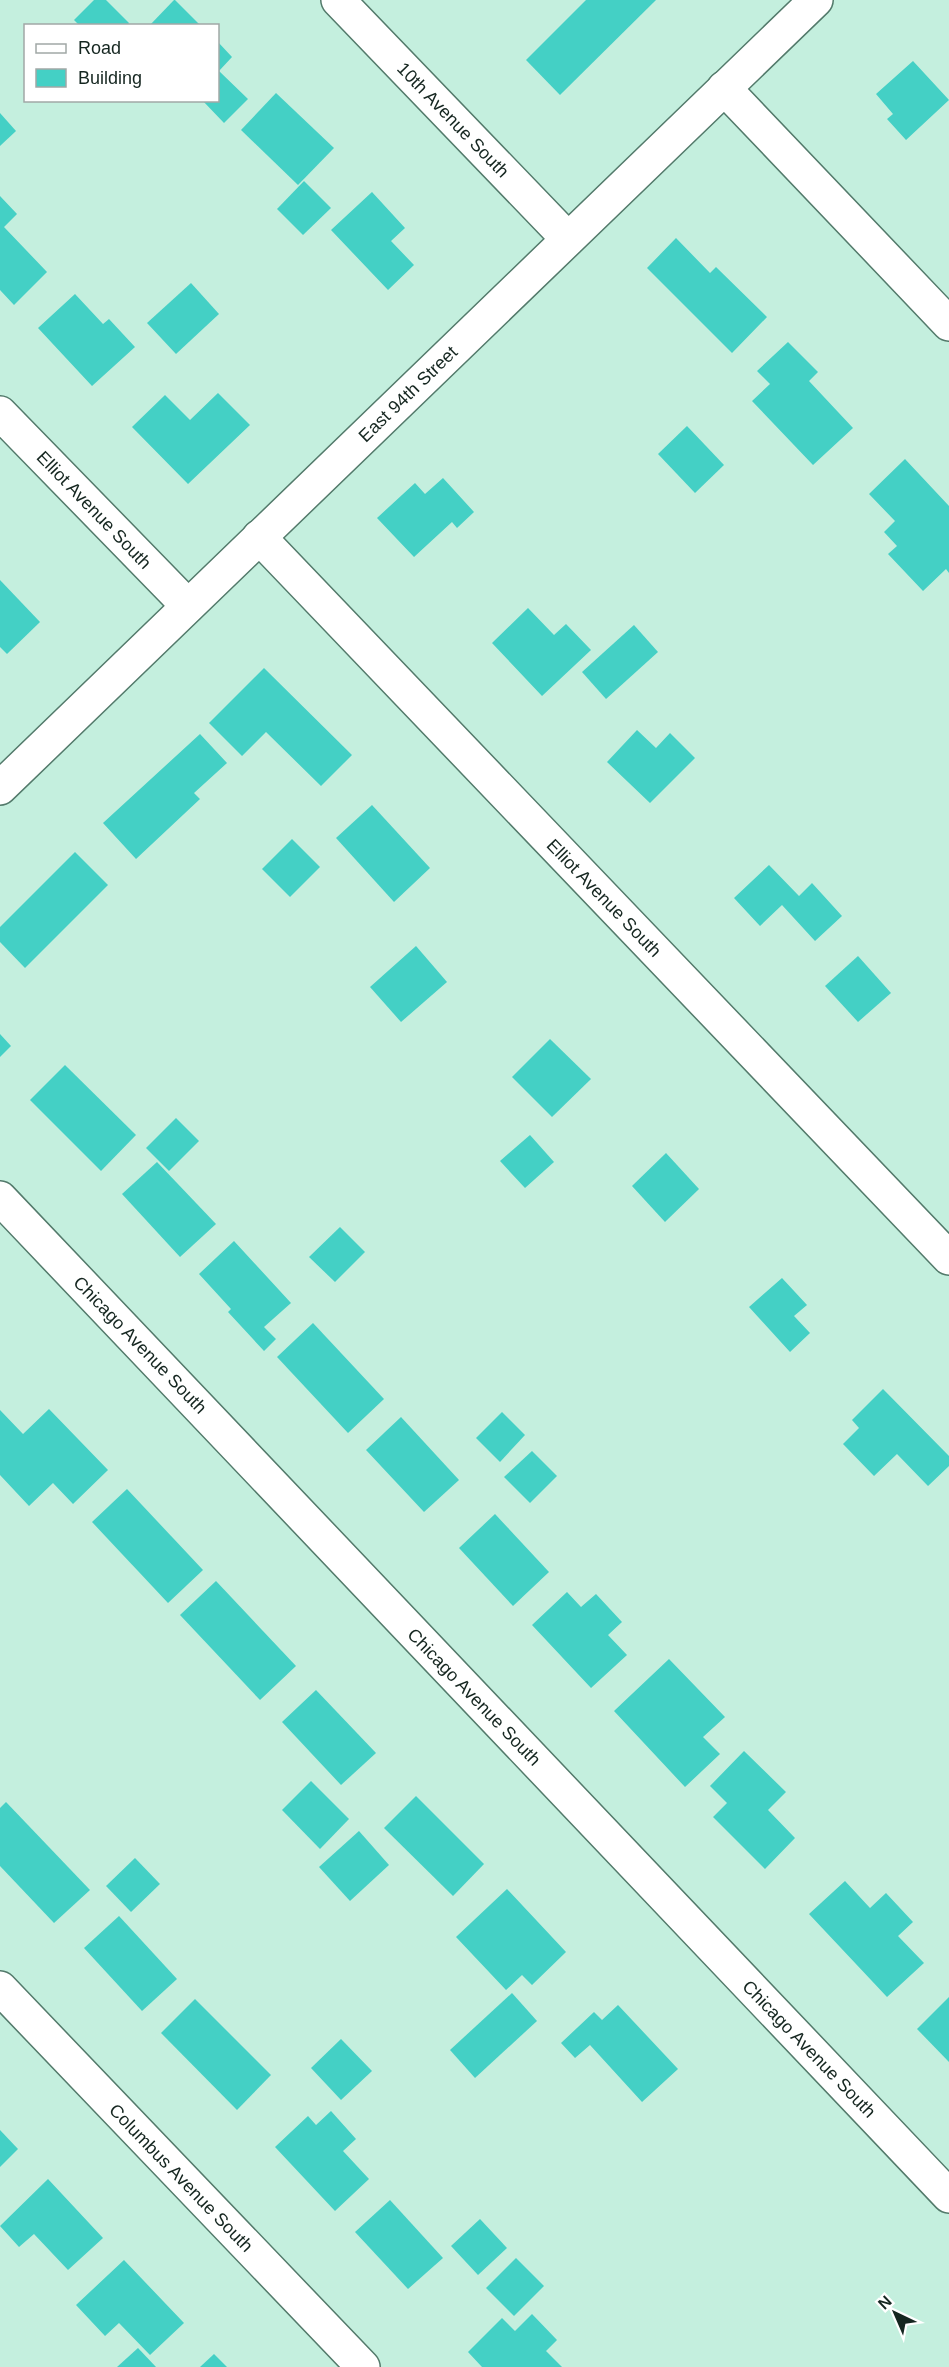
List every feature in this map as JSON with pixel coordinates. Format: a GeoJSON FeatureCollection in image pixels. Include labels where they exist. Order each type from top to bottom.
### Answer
{"type":"FeatureCollection","features":[{"type":"Feature","properties":{"kind":"street","name":"10th Avenue South"},"geometry":{"type":"LineString","coordinates":[[338,0],[568,239]]}},
{"type":"Feature","properties":{"kind":"street","name":"East 94th Street"},"geometry":{"type":"LineString","coordinates":[[0,788],[816,0]]}},
{"type":"Feature","properties":{"kind":"street"},"geometry":{"type":"LineString","coordinates":[[724,88],[949,324]]}},
{"type":"Feature","properties":{"kind":"street","name":"Elliot Avenue South"},"geometry":{"type":"LineString","coordinates":[[0,413],[188,606]]}},
{"type":"Feature","properties":{"kind":"street","name":"Elliot Avenue South"},"geometry":{"type":"LineString","coordinates":[[259,537],[949,1258]]}},
{"type":"Feature","properties":{"kind":"street","name":"Chicago Avenue South"},"geometry":{"type":"LineString","coordinates":[[0,1198],[949,2196]]}},
{"type":"Feature","properties":{"kind":"street","name":"Columbus Avenue South"},"geometry":{"type":"LineString","coordinates":[[0,1988],[363,2367]]}},
{"type":"Feature","properties":{"kind":"building"},"geometry":{"type":"Polygon","coordinates":[[[94,0],[106,0],[129,23],[78,24],[74,20],[94,0]]]}},
{"type":"Feature","properties":{"kind":"building"},"geometry":{"type":"Polygon","coordinates":[[[175,0],[199,24],[151,24],[175,0]]]}},
{"type":"Feature","properties":{"kind":"building"},"geometry":{"type":"Polygon","coordinates":[[[586,0],[656,0],[560,95],[526,60],[586,0]]]}},
{"type":"Feature","properties":{"kind":"building"},"geometry":{"type":"Polygon","coordinates":[[[219,43],[232,57],[219,71],[219,43]]]}},
{"type":"Feature","properties":{"kind":"building"},"geometry":{"type":"Polygon","coordinates":[[[913,61],[949,100],[906,140],[887,119],[893,114],[876,94],[913,61]]]}},
{"type":"Feature","properties":{"kind":"building"},"geometry":{"type":"Polygon","coordinates":[[[219,71],[248,99],[224,123],[204,102],[219,102],[219,71]]]}},
{"type":"Feature","properties":{"kind":"building"},"geometry":{"type":"Polygon","coordinates":[[[276,93],[334,148],[298,185],[241,130],[276,93]]]}},
{"type":"Feature","properties":{"kind":"building"},"geometry":{"type":"Polygon","coordinates":[[[0,113],[16,131],[0,146],[0,113]]]}},
{"type":"Feature","properties":{"kind":"building"},"geometry":{"type":"Polygon","coordinates":[[[304,181],[331,208],[303,235],[277,209],[304,181]]]}},
{"type":"Feature","properties":{"kind":"building"},"geometry":{"type":"Polygon","coordinates":[[[372,192],[405,228],[391,241],[414,265],[388,290],[331,230],[372,192]]]}},
{"type":"Feature","properties":{"kind":"building"},"geometry":{"type":"Polygon","coordinates":[[[0,196],[17,214],[4,227],[47,272],[14,305],[0,290],[0,196]]]}},
{"type":"Feature","properties":{"kind":"building"},"geometry":{"type":"Polygon","coordinates":[[[676,238],[710,273],[716,267],[767,317],[732,353],[647,268],[676,238]]]}},
{"type":"Feature","properties":{"kind":"building"},"geometry":{"type":"Polygon","coordinates":[[[191,283],[219,314],[176,354],[147,323],[191,283]]]}},
{"type":"Feature","properties":{"kind":"building"},"geometry":{"type":"Polygon","coordinates":[[[75,294],[103,324],[109,319],[135,347],[92,386],[38,328],[75,294]]]}},
{"type":"Feature","properties":{"kind":"building"},"geometry":{"type":"Polygon","coordinates":[[[788,342],[818,372],[809,381],[853,428],[813,465],[752,401],[770,384],[757,371],[788,342]]]}},
{"type":"Feature","properties":{"kind":"building"},"geometry":{"type":"Polygon","coordinates":[[[218,393],[250,425],[188,484],[132,427],[165,395],[190,420],[218,393]]]}},
{"type":"Feature","properties":{"kind":"building"},"geometry":{"type":"Polygon","coordinates":[[[687,426],[724,465],[695,493],[658,454],[687,426]]]}},
{"type":"Feature","properties":{"kind":"building"},"geometry":{"type":"Polygon","coordinates":[[[905,459],[949,506],[949,573],[946,569],[923,591],[888,554],[897,546],[884,532],[895,521],[869,494],[905,459]]]}},
{"type":"Feature","properties":{"kind":"building"},"geometry":{"type":"Polygon","coordinates":[[[443,478],[474,512],[457,528],[452,522],[414,557],[377,518],[415,483],[425,494],[443,478]]]}},
{"type":"Feature","properties":{"kind":"building"},"geometry":{"type":"Polygon","coordinates":[[[0,580],[40,622],[7,654],[0,647],[0,580]]]}},
{"type":"Feature","properties":{"kind":"building"},"geometry":{"type":"Polygon","coordinates":[[[528,608],[554,635],[566,624],[591,650],[542,696],[492,643],[528,608]]]}},
{"type":"Feature","properties":{"kind":"building"},"geometry":{"type":"Polygon","coordinates":[[[634,625],[658,652],[606,699],[582,672],[634,625]]]}},
{"type":"Feature","properties":{"kind":"building"},"geometry":{"type":"Polygon","coordinates":[[[264,668],[352,755],[321,786],[266,732],[242,756],[209,723],[264,668]]]}},
{"type":"Feature","properties":{"kind":"building"},"geometry":{"type":"Polygon","coordinates":[[[637,730],[656,748],[670,733],[695,758],[650,803],[607,762],[637,730]]]}},
{"type":"Feature","properties":{"kind":"building"},"geometry":{"type":"Polygon","coordinates":[[[200,734],[227,763],[194,793],[200,799],[136,859],[103,823],[200,734]]]}},
{"type":"Feature","properties":{"kind":"building"},"geometry":{"type":"Polygon","coordinates":[[[372,805],[430,868],[394,902],[336,838],[372,805]]]}},
{"type":"Feature","properties":{"kind":"building"},"geometry":{"type":"Polygon","coordinates":[[[292,839],[320,867],[290,897],[262,869],[292,839]]]}},
{"type":"Feature","properties":{"kind":"building"},"geometry":{"type":"Polygon","coordinates":[[[75,852],[108,885],[25,968],[0,942],[0,927],[75,852]]]}},
{"type":"Feature","properties":{"kind":"building"},"geometry":{"type":"Polygon","coordinates":[[[769,865],[799,896],[812,883],[842,916],[815,941],[782,905],[760,926],[734,898],[769,865]]]}},
{"type":"Feature","properties":{"kind":"building"},"geometry":{"type":"Polygon","coordinates":[[[416,946],[447,982],[401,1022],[370,987],[416,946]]]}},
{"type":"Feature","properties":{"kind":"building"},"geometry":{"type":"Polygon","coordinates":[[[858,956],[891,993],[858,1022],[825,986],[858,956]]]}},
{"type":"Feature","properties":{"kind":"building"},"geometry":{"type":"Polygon","coordinates":[[[0,1034],[11,1046],[0,1057],[0,1034]]]}},
{"type":"Feature","properties":{"kind":"building"},"geometry":{"type":"Polygon","coordinates":[[[550,1039],[591,1079],[552,1117],[512,1077],[550,1039]]]}},
{"type":"Feature","properties":{"kind":"building"},"geometry":{"type":"Polygon","coordinates":[[[65,1065],[136,1135],[101,1171],[30,1100],[65,1065]]]}},
{"type":"Feature","properties":{"kind":"building"},"geometry":{"type":"Polygon","coordinates":[[[176,1118],[199,1141],[169,1171],[146,1148],[176,1118]]]}},
{"type":"Feature","properties":{"kind":"building"},"geometry":{"type":"Polygon","coordinates":[[[530,1135],[554,1162],[525,1188],[500,1161],[530,1135]]]}},
{"type":"Feature","properties":{"kind":"building"},"geometry":{"type":"Polygon","coordinates":[[[666,1153],[699,1189],[665,1222],[632,1186],[666,1153]]]}},
{"type":"Feature","properties":{"kind":"building"},"geometry":{"type":"Polygon","coordinates":[[[157,1162],[216,1224],[180,1257],[122,1194],[157,1162]]]}},
{"type":"Feature","properties":{"kind":"building"},"geometry":{"type":"Polygon","coordinates":[[[340,1227],[365,1252],[335,1282],[309,1257],[340,1227]]]}},
{"type":"Feature","properties":{"kind":"building"},"geometry":{"type":"Polygon","coordinates":[[[234,1241],[291,1303],[264,1327],[276,1339],[264,1351],[228,1312],[231,1309],[199,1274],[234,1241]]]}},
{"type":"Feature","properties":{"kind":"building"},"geometry":{"type":"Polygon","coordinates":[[[782,1278],[807,1305],[794,1316],[810,1333],[790,1352],[749,1307],[782,1278]]]}},
{"type":"Feature","properties":{"kind":"building"},"geometry":{"type":"Polygon","coordinates":[[[313,1323],[384,1399],[348,1433],[277,1357],[313,1323]]]}},
{"type":"Feature","properties":{"kind":"building"},"geometry":{"type":"Polygon","coordinates":[[[883,1389],[949,1456],[949,1466],[928,1486],[897,1454],[874,1476],[843,1444],[859,1428],[852,1420],[883,1389]]]}},
{"type":"Feature","properties":{"kind":"building"},"geometry":{"type":"Polygon","coordinates":[[[49,1409],[108,1470],[73,1504],[53,1483],[29,1506],[0,1475],[0,1410],[23,1434],[49,1409]]]}},
{"type":"Feature","properties":{"kind":"building"},"geometry":{"type":"Polygon","coordinates":[[[502,1412],[525,1435],[500,1462],[476,1438],[502,1412]]]}},
{"type":"Feature","properties":{"kind":"building"},"geometry":{"type":"Polygon","coordinates":[[[401,1417],[459,1480],[424,1512],[366,1450],[401,1417]]]}},
{"type":"Feature","properties":{"kind":"building"},"geometry":{"type":"Polygon","coordinates":[[[532,1451],[557,1476],[530,1503],[504,1477],[532,1451]]]}},
{"type":"Feature","properties":{"kind":"building"},"geometry":{"type":"Polygon","coordinates":[[[127,1489],[203,1570],[168,1603],[92,1522],[127,1489]]]}},
{"type":"Feature","properties":{"kind":"building"},"geometry":{"type":"Polygon","coordinates":[[[495,1514],[549,1572],[513,1606],[459,1548],[495,1514]]]}},
{"type":"Feature","properties":{"kind":"building"},"geometry":{"type":"Polygon","coordinates":[[[216,1581],[296,1666],[260,1700],[180,1615],[216,1581]]]}},
{"type":"Feature","properties":{"kind":"building"},"geometry":{"type":"Polygon","coordinates":[[[567,1592],[581,1607],[596,1594],[622,1622],[608,1635],[627,1655],[591,1688],[532,1625],[567,1592]]]}},
{"type":"Feature","properties":{"kind":"building"},"geometry":{"type":"Polygon","coordinates":[[[669,1659],[725,1717],[703,1737],[720,1754],[685,1787],[614,1711],[669,1659]]]}},
{"type":"Feature","properties":{"kind":"building"},"geometry":{"type":"Polygon","coordinates":[[[316,1690],[376,1753],[341,1785],[282,1722],[316,1690]]]}},
{"type":"Feature","properties":{"kind":"building"},"geometry":{"type":"Polygon","coordinates":[[[744,1751],[786,1792],[768,1810],[795,1838],[765,1869],[713,1817],[727,1803],[710,1786],[744,1751]]]}},
{"type":"Feature","properties":{"kind":"building"},"geometry":{"type":"Polygon","coordinates":[[[311,1781],[349,1819],[320,1849],[282,1810],[311,1781]]]}},
{"type":"Feature","properties":{"kind":"building"},"geometry":{"type":"Polygon","coordinates":[[[416,1796],[484,1864],[453,1896],[384,1828],[416,1796]]]}},
{"type":"Feature","properties":{"kind":"building"},"geometry":{"type":"Polygon","coordinates":[[[6,1802],[90,1890],[54,1923],[0,1866],[0,1808],[6,1802]]]}},
{"type":"Feature","properties":{"kind":"building"},"geometry":{"type":"Polygon","coordinates":[[[359,1831],[389,1865],[350,1901],[319,1867],[359,1831]]]}},
{"type":"Feature","properties":{"kind":"building"},"geometry":{"type":"Polygon","coordinates":[[[135,1858],[160,1884],[131,1912],[106,1886],[135,1858]]]}},
{"type":"Feature","properties":{"kind":"building"},"geometry":{"type":"Polygon","coordinates":[[[845,1881],[870,1908],[886,1893],[913,1922],[898,1936],[924,1963],[887,1997],[809,1914],[845,1881]]]}},
{"type":"Feature","properties":{"kind":"building"},"geometry":{"type":"Polygon","coordinates":[[[507,1889],[566,1952],[532,1985],[522,1975],[506,1990],[456,1937],[507,1889]]]}},
{"type":"Feature","properties":{"kind":"building"},"geometry":{"type":"Polygon","coordinates":[[[119,1916],[177,1979],[142,2011],[84,1948],[119,1916]]]}},
{"type":"Feature","properties":{"kind":"building"},"geometry":{"type":"Polygon","coordinates":[[[512,1993],[537,2021],[475,2078],[450,2050],[512,1993]]]}},
{"type":"Feature","properties":{"kind":"building"},"geometry":{"type":"Polygon","coordinates":[[[949,1997],[949,2062],[917,2029],[949,1997]]]}},
{"type":"Feature","properties":{"kind":"building"},"geometry":{"type":"Polygon","coordinates":[[[195,1999],[271,2075],[237,2110],[161,2033],[195,1999]]]}},
{"type":"Feature","properties":{"kind":"building"},"geometry":{"type":"Polygon","coordinates":[[[618,2005],[678,2069],[642,2102],[590,2045],[575,2058],[561,2043],[594,2012],[602,2020],[618,2005]]]}},
{"type":"Feature","properties":{"kind":"building"},"geometry":{"type":"Polygon","coordinates":[[[341,2039],[372,2071],[341,2100],[311,2068],[341,2039]]]}},
{"type":"Feature","properties":{"kind":"building"},"geometry":{"type":"Polygon","coordinates":[[[331,2111],[356,2139],[343,2151],[369,2179],[335,2211],[275,2147],[308,2116],[316,2125],[331,2111]]]}},
{"type":"Feature","properties":{"kind":"building"},"geometry":{"type":"Polygon","coordinates":[[[0,2130],[18,2149],[0,2167],[0,2130]]]}},
{"type":"Feature","properties":{"kind":"building"},"geometry":{"type":"Polygon","coordinates":[[[48,2179],[103,2238],[68,2270],[34,2234],[19,2247],[0,2226],[48,2179]]]}},
{"type":"Feature","properties":{"kind":"building"},"geometry":{"type":"Polygon","coordinates":[[[390,2200],[443,2258],[408,2289],[355,2232],[390,2200]]]}},
{"type":"Feature","properties":{"kind":"building"},"geometry":{"type":"Polygon","coordinates":[[[480,2219],[507,2248],[478,2275],[451,2246],[480,2219]]]}},
{"type":"Feature","properties":{"kind":"building"},"geometry":{"type":"Polygon","coordinates":[[[516,2258],[544,2286],[514,2316],[486,2288],[516,2258]]]}},
{"type":"Feature","properties":{"kind":"building"},"geometry":{"type":"Polygon","coordinates":[[[124,2260],[184,2323],[150,2355],[119,2323],[105,2336],[76,2305],[124,2260]]]}},
{"type":"Feature","properties":{"kind":"building"},"geometry":{"type":"Polygon","coordinates":[[[532,2314],[557,2340],[546,2351],[562,2367],[482,2367],[468,2352],[502,2318],[515,2331],[532,2314]]]}},
{"type":"Feature","properties":{"kind":"building"},"geometry":{"type":"Polygon","coordinates":[[[138,2348],[156,2367],[117,2367],[138,2348]]]}},
{"type":"Feature","properties":{"kind":"building"},"geometry":{"type":"Polygon","coordinates":[[[214,2354],[227,2367],[200,2367],[214,2354]]]}}]}
